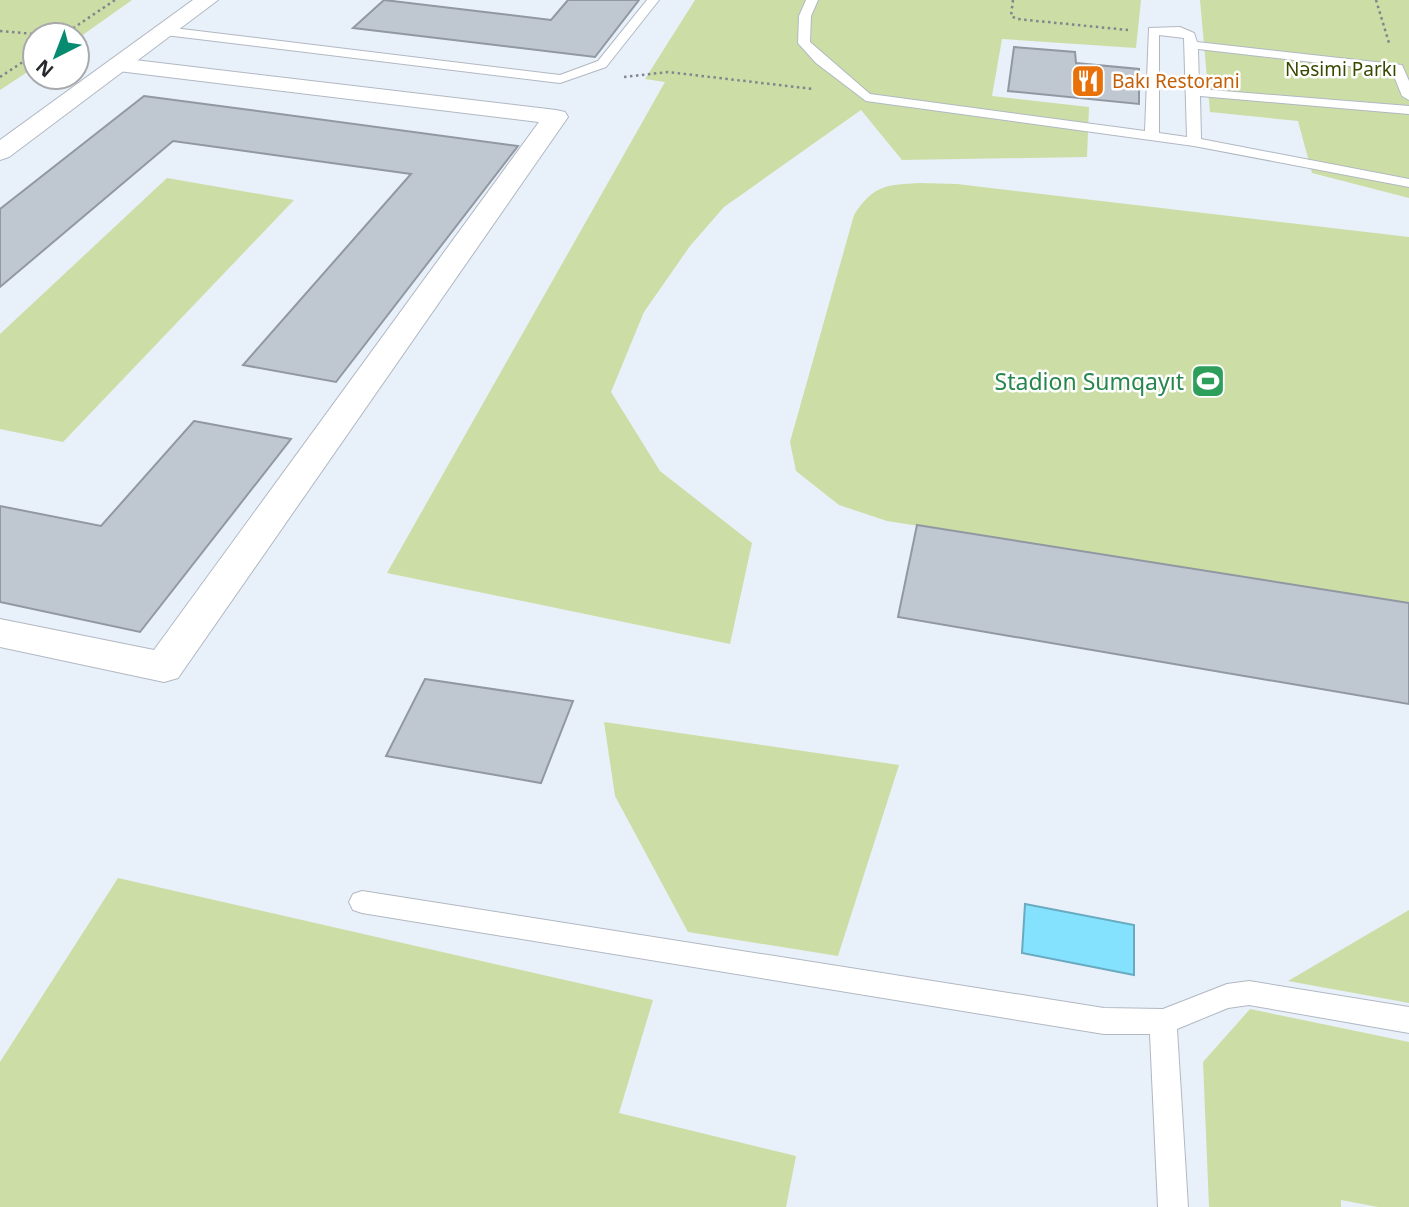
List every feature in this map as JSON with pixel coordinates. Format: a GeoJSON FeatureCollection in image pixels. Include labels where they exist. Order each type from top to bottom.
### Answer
{"type":"FeatureCollection","features":[{"type":"Feature","properties":{"kind":"street"},"geometry":{"type":"LineString","coordinates":[[91,60],[177,0]]}},
{"type":"Feature","properties":{"kind":"street"},"geometry":{"type":"LineString","coordinates":[[0,152],[207,0]]}},
{"type":"Feature","properties":{"kind":"street"},"geometry":{"type":"LineString","coordinates":[[139,27],[165,31]]}},
{"type":"Feature","properties":{"kind":"street"},"geometry":{"type":"LineString","coordinates":[[0,633],[164,667],[556,117],[118,65]]}},
{"type":"Feature","properties":{"kind":"street"},"geometry":{"type":"LineString","coordinates":[[0,124],[48,91]]}},
{"type":"Feature","properties":{"kind":"lane"},"geometry":{"type":"LineString","coordinates":[[165,31],[560,79],[586,72],[602,64],[653,0]]}},
{"type":"Feature","properties":{"kind":"lane"},"geometry":{"type":"LineString","coordinates":[[812,0],[805,16],[804,43],[820,60],[866,97],[1194,142],[1409,183]]}},
{"type":"Feature","properties":{"kind":"lane"},"geometry":{"type":"LineString","coordinates":[[1152,138],[1153,31],[1159,29],[1188,33],[1192,45],[1194,142]]}},
{"type":"Feature","properties":{"kind":"lane"},"geometry":{"type":"LineString","coordinates":[[1192,45],[1403,69],[1409,96]]}},
{"type":"Feature","properties":{"kind":"lane"},"geometry":{"type":"LineString","coordinates":[[1194,92],[1409,110]]}},
{"type":"Feature","properties":{"kind":"lane"},"geometry":{"type":"LineString","coordinates":[[362,902],[1104,1021],[1163,1022],[1227,996],[1249,993],[1409,1020]]}},
{"type":"Feature","properties":{"kind":"lane"},"geometry":{"type":"LineString","coordinates":[[1163,1022],[1173,1207]]}},
{"type":"Feature","properties":{"kind":"path"},"geometry":{"type":"LineString","coordinates":[[84,21],[115,0]]}},
{"type":"Feature","properties":{"kind":"path"},"geometry":{"type":"LineString","coordinates":[[1013,0],[1011,16],[1017,19],[1129,30]]}},
{"type":"Feature","properties":{"kind":"path"},"geometry":{"type":"LineString","coordinates":[[1376,0],[1403,69]]}},
{"type":"Feature","properties":{"kind":"path"},"geometry":{"type":"LineString","coordinates":[[0,31],[21,33]]}},
{"type":"Feature","properties":{"kind":"path"},"geometry":{"type":"LineString","coordinates":[[0,77],[21,63]]}},
{"type":"Feature","properties":{"kind":"path"},"geometry":{"type":"LineString","coordinates":[[560,79],[601,80],[668,72],[866,97]]}},
{"type":"Feature","properties":{"kind":"green space"},"geometry":{"type":"Polygon","coordinates":[[[0,0],[132,0],[91,29],[91,21],[21,21],[21,76],[0,90],[0,0]]]}},
{"type":"Feature","properties":{"kind":"green space"},"geometry":{"type":"Polygon","coordinates":[[[695,0],[1141,0],[1136,48],[1002,39],[992,96],[1089,107],[1087,157],[902,160],[861,110],[724,207],[690,246],[644,312],[611,392],[660,471],[752,543],[730,644],[387,573],[665,82],[645,79],[695,0]]]}},
{"type":"Feature","properties":{"kind":"green space","name":"Nəsimi Parkı"},"geometry":{"type":"Polygon","coordinates":[[[1200,0],[1409,0],[1409,198],[1312,173],[1298,121],[1210,112],[1200,0]]]}},
{"type":"Feature","properties":{"kind":"green space"},"geometry":{"type":"Polygon","coordinates":[[[167,178],[294,200],[63,442],[0,429],[0,334],[167,178]]]}},
{"type":"Feature","properties":{"kind":"green space"},"geometry":{"type":"Polygon","coordinates":[[[921,183],[957,184],[1409,237],[1409,603],[887,521],[839,505],[796,471],[790,442],[854,215],[868,197],[882,188],[921,183]]]}},
{"type":"Feature","properties":{"kind":"green space"},"geometry":{"type":"Polygon","coordinates":[[[604,722],[899,765],[838,956],[688,932],[615,796],[604,722]]]}},
{"type":"Feature","properties":{"kind":"green space"},"geometry":{"type":"Polygon","coordinates":[[[118,878],[653,1000],[619,1113],[796,1156],[786,1207],[0,1207],[0,1062],[118,878]]]}},
{"type":"Feature","properties":{"kind":"green space"},"geometry":{"type":"Polygon","coordinates":[[[1409,910],[1409,1003],[1288,981],[1409,910]]]}},
{"type":"Feature","properties":{"kind":"green space"},"geometry":{"type":"Polygon","coordinates":[[[1250,1009],[1409,1042],[1409,1207],[1378,1207],[1341,1200],[1341,1207],[1209,1207],[1203,1062],[1250,1009]]]}},
{"type":"Feature","properties":{"kind":"water"},"geometry":{"type":"Polygon","coordinates":[[[1025,904],[1134,925],[1134,975],[1022,953],[1025,904]]]}},
{"type":"Feature","properties":{"kind":"building"},"geometry":{"type":"Polygon","coordinates":[[[384,0],[551,20],[568,0],[639,0],[595,57],[353,28],[384,0]]]}},
{"type":"Feature","properties":{"kind":"building"},"geometry":{"type":"Polygon","coordinates":[[[1014,47],[1075,52],[1076,63],[1139,69],[1139,104],[1008,91],[1014,47]]]}},
{"type":"Feature","properties":{"kind":"building"},"geometry":{"type":"Polygon","coordinates":[[[144,96],[518,146],[336,382],[243,365],[411,174],[173,141],[0,287],[0,209],[144,96]]]}},
{"type":"Feature","properties":{"kind":"building"},"geometry":{"type":"Polygon","coordinates":[[[194,421],[291,439],[140,632],[0,602],[0,506],[101,526],[194,421]]]}},
{"type":"Feature","properties":{"kind":"building"},"geometry":{"type":"Polygon","coordinates":[[[917,525],[1409,603],[1409,704],[898,617],[917,525]]]}},
{"type":"Feature","properties":{"kind":"building"},"geometry":{"type":"Polygon","coordinates":[[[425,679],[573,701],[541,783],[386,756],[425,679]]]}},
{"type":"Feature","properties":{"kind":"place","name":"Bakı Restorani"},"geometry":{"type":"Point","coordinates":[1088,81]}},
{"type":"Feature","properties":{"kind":"place","name":"Stadion Sumqayıt"},"geometry":{"type":"Point","coordinates":[1208,381]}}]}
